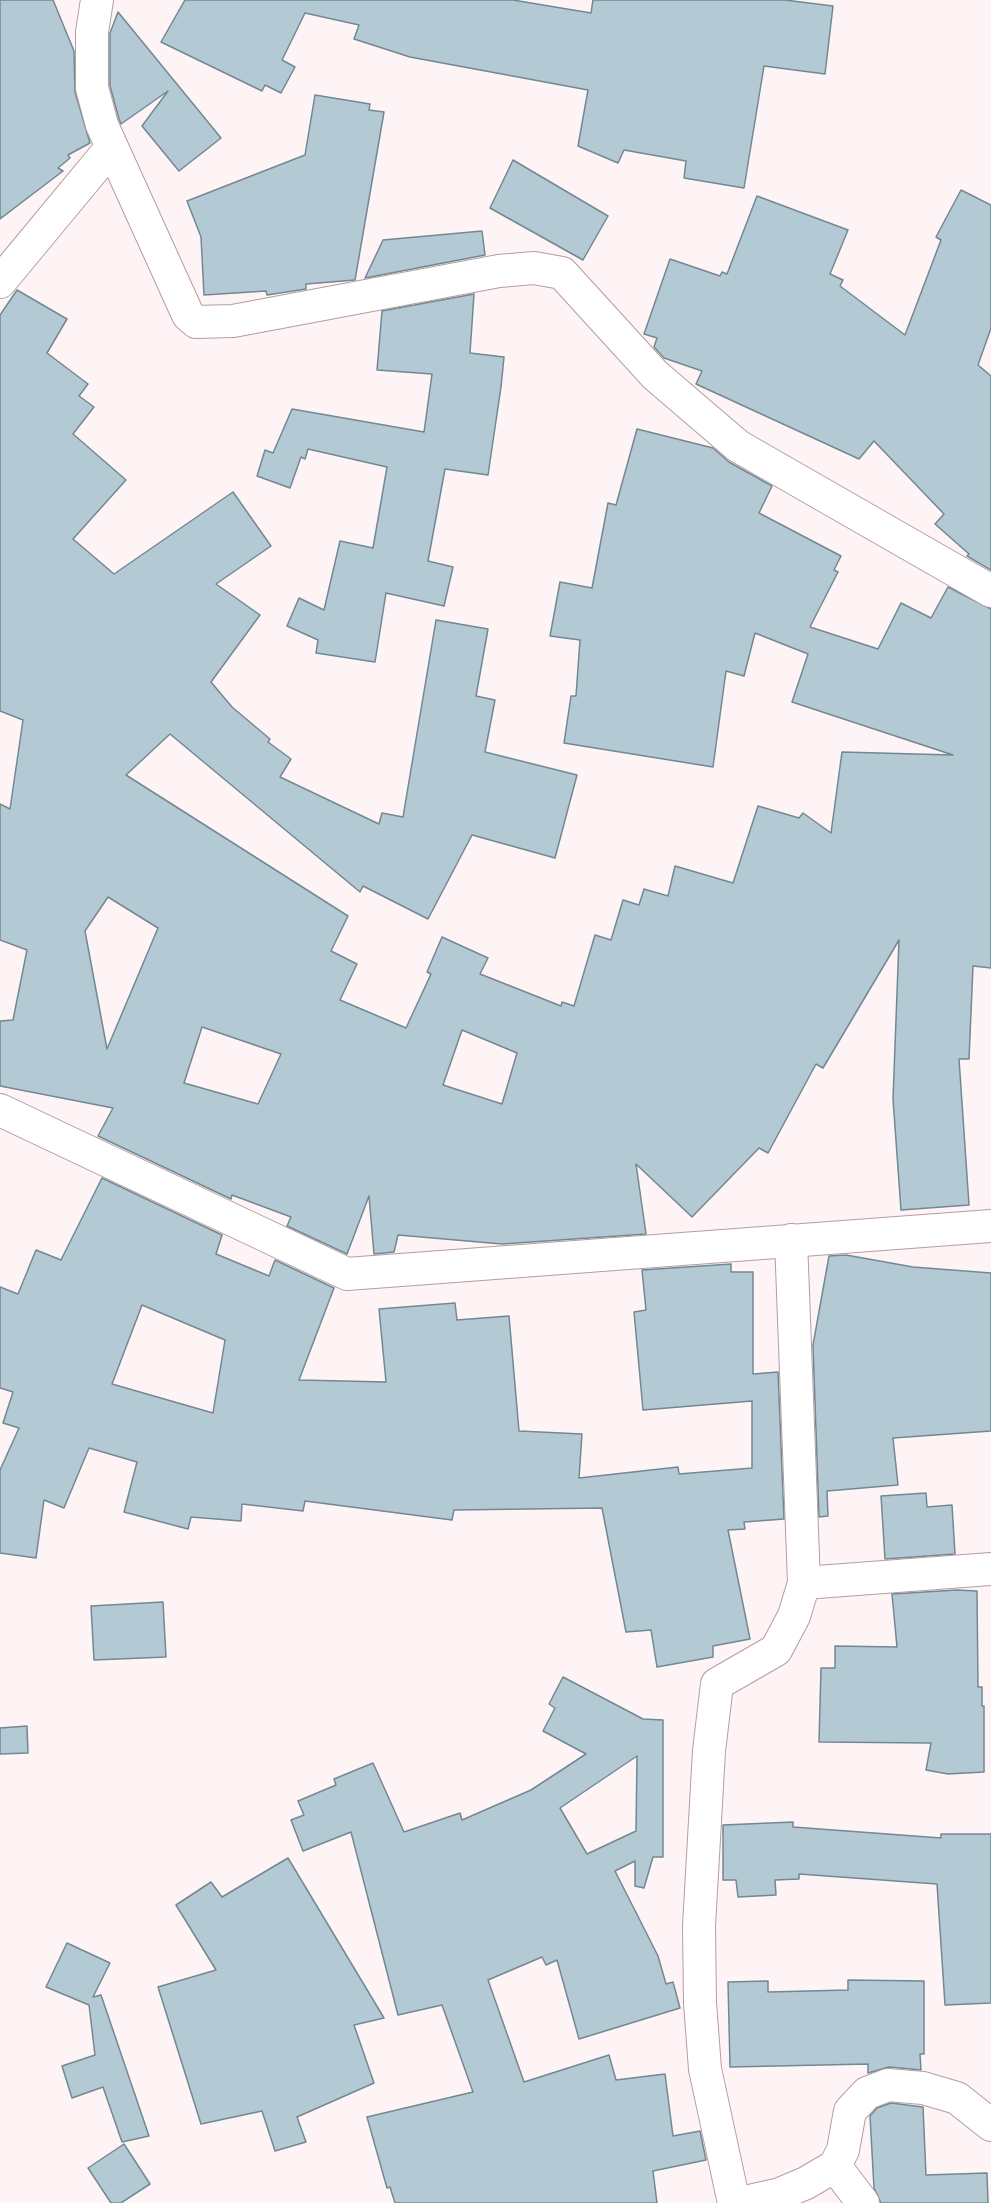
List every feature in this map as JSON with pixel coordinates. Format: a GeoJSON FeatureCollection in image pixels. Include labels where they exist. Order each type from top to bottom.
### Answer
{"type":"FeatureCollection","features":[{"type":"Feature","properties":{"kind":"street"},"geometry":{"type":"LineString","coordinates":[[97,0],[92,32],[92,88],[111,148],[188,315],[196,322],[233,321],[499,271],[534,268],[562,273],[655,375],[738,446],[991,591]]}},
{"type":"Feature","properties":{"kind":"street"},"geometry":{"type":"LineString","coordinates":[[0,282],[111,148]]}},
{"type":"Feature","properties":{"kind":"street"},"geometry":{"type":"LineString","coordinates":[[0,1110],[347,1274],[991,1227]]}},
{"type":"Feature","properties":{"kind":"street"},"geometry":{"type":"LineString","coordinates":[[734,2203],[705,2069],[700,2003],[699,1926],[709,1751],[717,1684],[776,1650],[794,1616],[804,1583],[790,1240]]}},
{"type":"Feature","properties":{"kind":"street"},"geometry":{"type":"LineString","coordinates":[[804,1583],[991,1569]]}},
{"type":"Feature","properties":{"kind":"street"},"geometry":{"type":"LineString","coordinates":[[741,2203],[780,2194],[807,2183],[835,2166],[843,2150],[850,2111],[867,2093],[888,2085],[923,2088],[957,2098],[991,2125]]}},
{"type":"Feature","properties":{"kind":"street"},"geometry":{"type":"LineString","coordinates":[[835,2166],[863,2203]]}},
{"type":"Feature","properties":{"kind":"building"},"geometry":{"type":"Polygon","coordinates":[[[0,0],[53,0],[74,51],[75,92],[90,143],[68,155],[70,158],[58,168],[63,171],[0,219],[0,0]]]}},
{"type":"Feature","properties":{"kind":"building"},"geometry":{"type":"Polygon","coordinates":[[[185,0],[513,0],[591,13],[593,0],[785,0],[833,6],[825,74],[764,66],[744,188],[684,178],[686,161],[624,150],[618,163],[578,146],[588,90],[410,57],[354,39],[359,25],[305,13],[282,60],[295,67],[281,93],[265,85],[262,91],[161,42],[185,0]]]}},
{"type":"Feature","properties":{"kind":"building"},"geometry":{"type":"Polygon","coordinates":[[[118,12],[221,138],[179,171],[142,126],[168,91],[121,124],[119,119],[110,86],[110,33],[118,12]]]}},
{"type":"Feature","properties":{"kind":"building"},"geometry":{"type":"Polygon","coordinates":[[[315,95],[370,104],[369,110],[384,112],[355,280],[306,284],[306,289],[267,295],[266,291],[204,295],[201,237],[187,201],[305,155],[315,95]]]}},
{"type":"Feature","properties":{"kind":"building"},"geometry":{"type":"Polygon","coordinates":[[[513,160],[608,216],[583,260],[490,208],[513,160]]]}},
{"type":"Feature","properties":{"kind":"building"},"geometry":{"type":"Polygon","coordinates":[[[961,190],[991,205],[991,328],[978,365],[991,376],[991,570],[967,556],[969,554],[935,524],[944,514],[874,441],[859,459],[696,384],[702,371],[664,358],[654,347],[657,338],[644,334],[670,259],[720,276],[722,272],[727,274],[757,196],[848,230],[830,274],[843,280],[840,286],[905,335],[941,240],[936,237],[961,190]]]}},
{"type":"Feature","properties":{"kind":"building"},"geometry":{"type":"Polygon","coordinates":[[[482,231],[485,255],[365,278],[383,240],[482,231]]]}},
{"type":"Feature","properties":{"kind":"building"},"geometry":{"type":"Polygon","coordinates":[[[17,290],[67,319],[47,353],[88,384],[79,396],[94,407],[73,434],[126,480],[73,539],[114,574],[233,492],[271,546],[216,584],[260,615],[211,682],[232,707],[270,739],[268,742],[291,759],[280,777],[379,824],[382,813],[403,817],[436,620],[488,629],[476,696],[495,700],[485,752],[577,775],[555,858],[472,835],[428,919],[363,886],[360,892],[170,734],[126,775],[348,916],[331,951],[357,964],[340,1000],[406,1028],[431,974],[427,972],[442,937],[488,958],[480,974],[561,1006],[562,1002],[574,1006],[595,935],[611,940],[623,900],[639,905],[644,889],[668,896],[675,866],[733,883],[758,806],[799,818],[803,813],[831,833],[842,752],[953,755],[792,702],[808,654],[755,633],[744,676],[726,671],[713,767],[564,743],[571,696],[576,696],[580,640],[550,636],[560,582],[592,588],[608,503],[616,505],[637,429],[713,448],[729,462],[772,486],[759,513],[841,556],[834,570],[838,572],[810,627],[878,649],[901,603],[931,618],[948,587],[991,609],[991,968],[973,966],[969,1059],[959,1059],[969,1205],[901,1210],[893,1099],[899,940],[823,1068],[816,1064],[768,1153],[759,1148],[692,1217],[636,1164],[646,1234],[502,1244],[398,1235],[394,1252],[374,1254],[369,1196],[347,1254],[287,1226],[291,1217],[232,1195],[231,1199],[98,1136],[113,1108],[0,1086],[0,1021],[13,1020],[27,950],[0,940],[0,804],[10,809],[23,720],[0,711],[0,315],[17,290]],[[108,897],[85,931],[107,1049],[158,928],[108,897]],[[202,1027],[184,1083],[258,1104],[281,1054],[202,1027]],[[462,1030],[443,1085],[502,1104],[517,1053],[462,1030]]]}},
{"type":"Feature","properties":{"kind":"building"},"geometry":{"type":"Polygon","coordinates":[[[474,294],[470,353],[504,357],[488,475],[445,469],[428,561],[453,567],[444,606],[386,593],[375,662],[316,653],[318,640],[287,626],[299,598],[324,610],[340,541],[373,548],[387,467],[308,449],[305,459],[301,457],[290,488],[257,476],[265,450],[273,453],[292,409],[424,432],[432,374],[377,370],[382,311],[474,294]]]}},
{"type":"Feature","properties":{"kind":"building"},"geometry":{"type":"Polygon","coordinates":[[[102,1178],[222,1235],[216,1254],[269,1276],[275,1260],[334,1288],[299,1380],[386,1382],[379,1309],[455,1303],[457,1320],[509,1316],[519,1431],[582,1434],[579,1478],[678,1467],[679,1474],[752,1468],[752,1401],[643,1410],[634,1312],[646,1310],[642,1270],[731,1264],[731,1272],[753,1272],[753,1374],[778,1372],[784,1519],[744,1522],[745,1529],[728,1530],[750,1639],[713,1646],[713,1657],[657,1667],[651,1630],[626,1632],[602,1508],[454,1510],[452,1520],[305,1501],[303,1511],[242,1504],[241,1521],[191,1517],[188,1529],[124,1512],[137,1462],[89,1448],[64,1508],[44,1500],[36,1558],[0,1553],[0,1470],[19,1428],[3,1423],[13,1392],[0,1388],[0,1287],[18,1294],[36,1250],[61,1260],[102,1178]],[[142,1305],[112,1384],[213,1413],[225,1340],[142,1305]]]}},
{"type":"Feature","properties":{"kind":"building"},"geometry":{"type":"Polygon","coordinates":[[[846,1255],[913,1267],[991,1273],[991,1431],[893,1438],[898,1485],[827,1491],[828,1516],[819,1517],[813,1345],[829,1256],[846,1255]]]}},
{"type":"Feature","properties":{"kind":"building"},"geometry":{"type":"Polygon","coordinates":[[[926,1493],[927,1507],[952,1505],[955,1554],[885,1559],[881,1496],[926,1493]]]}},
{"type":"Feature","properties":{"kind":"building"},"geometry":{"type":"Polygon","coordinates":[[[977,1591],[978,1687],[982,1687],[982,1706],[984,1706],[984,1772],[948,1774],[926,1770],[931,1743],[819,1742],[821,1668],[835,1668],[835,1646],[897,1647],[892,1594],[977,1591]]]}},
{"type":"Feature","properties":{"kind":"building"},"geometry":{"type":"Polygon","coordinates":[[[163,1602],[166,1657],[94,1660],[91,1606],[163,1602]]]}},
{"type":"Feature","properties":{"kind":"building"},"geometry":{"type":"Polygon","coordinates":[[[563,1677],[643,1719],[663,1720],[663,1857],[653,1857],[644,1888],[635,1886],[635,1861],[615,1871],[658,1956],[666,1984],[673,1982],[680,2008],[579,2039],[557,1960],[546,1965],[542,1957],[488,1980],[524,2082],[609,2055],[616,2080],[665,2074],[673,2136],[700,2131],[706,2160],[653,2171],[657,2203],[395,2203],[390,2187],[387,2188],[367,2117],[473,2092],[442,2005],[398,2015],[351,1832],[303,1851],[291,1820],[304,1815],[298,1801],[336,1785],[334,1779],[373,1763],[404,1832],[460,1813],[462,1820],[531,1790],[586,1754],[543,1731],[555,1708],[549,1704],[563,1677]],[[637,1756],[560,1808],[587,1854],[636,1831],[637,1756]]]}},
{"type":"Feature","properties":{"kind":"building"},"geometry":{"type":"Polygon","coordinates":[[[27,1726],[28,1753],[0,1754],[0,1728],[27,1726]]]}},
{"type":"Feature","properties":{"kind":"building"},"geometry":{"type":"Polygon","coordinates":[[[793,1822],[793,1827],[941,1838],[941,1834],[991,1834],[991,2003],[945,2005],[937,1884],[799,1874],[799,1879],[775,1880],[776,1895],[738,1897],[736,1880],[723,1880],[723,1825],[793,1822]]]}},
{"type":"Feature","properties":{"kind":"building"},"geometry":{"type":"Polygon","coordinates":[[[288,1858],[384,2018],[354,2025],[374,2083],[297,2117],[306,2142],[275,2151],[262,2111],[201,2124],[158,1987],[216,1970],[176,1905],[211,1882],[222,1897],[288,1858]]]}},
{"type":"Feature","properties":{"kind":"building"},"geometry":{"type":"Polygon","coordinates":[[[67,1943],[110,1963],[93,1997],[101,1995],[149,2136],[122,2142],[103,2087],[72,2098],[62,2066],[95,2055],[89,2005],[46,1987],[67,1943]]]}},
{"type":"Feature","properties":{"kind":"building"},"geometry":{"type":"Polygon","coordinates":[[[848,1980],[924,1981],[924,2054],[920,2054],[921,2070],[889,2067],[868,2073],[868,2064],[730,2067],[728,1982],[768,1981],[768,1992],[848,1990],[848,1980]]]}},
{"type":"Feature","properties":{"kind":"building"},"geometry":{"type":"Polygon","coordinates":[[[891,2103],[923,2107],[926,2175],[987,2173],[988,2203],[881,2203],[874,2188],[870,2116],[877,2108],[891,2103]]]}},
{"type":"Feature","properties":{"kind":"building"},"geometry":{"type":"Polygon","coordinates":[[[124,2144],[150,2184],[121,2203],[111,2203],[88,2168],[124,2144]]]}}]}
